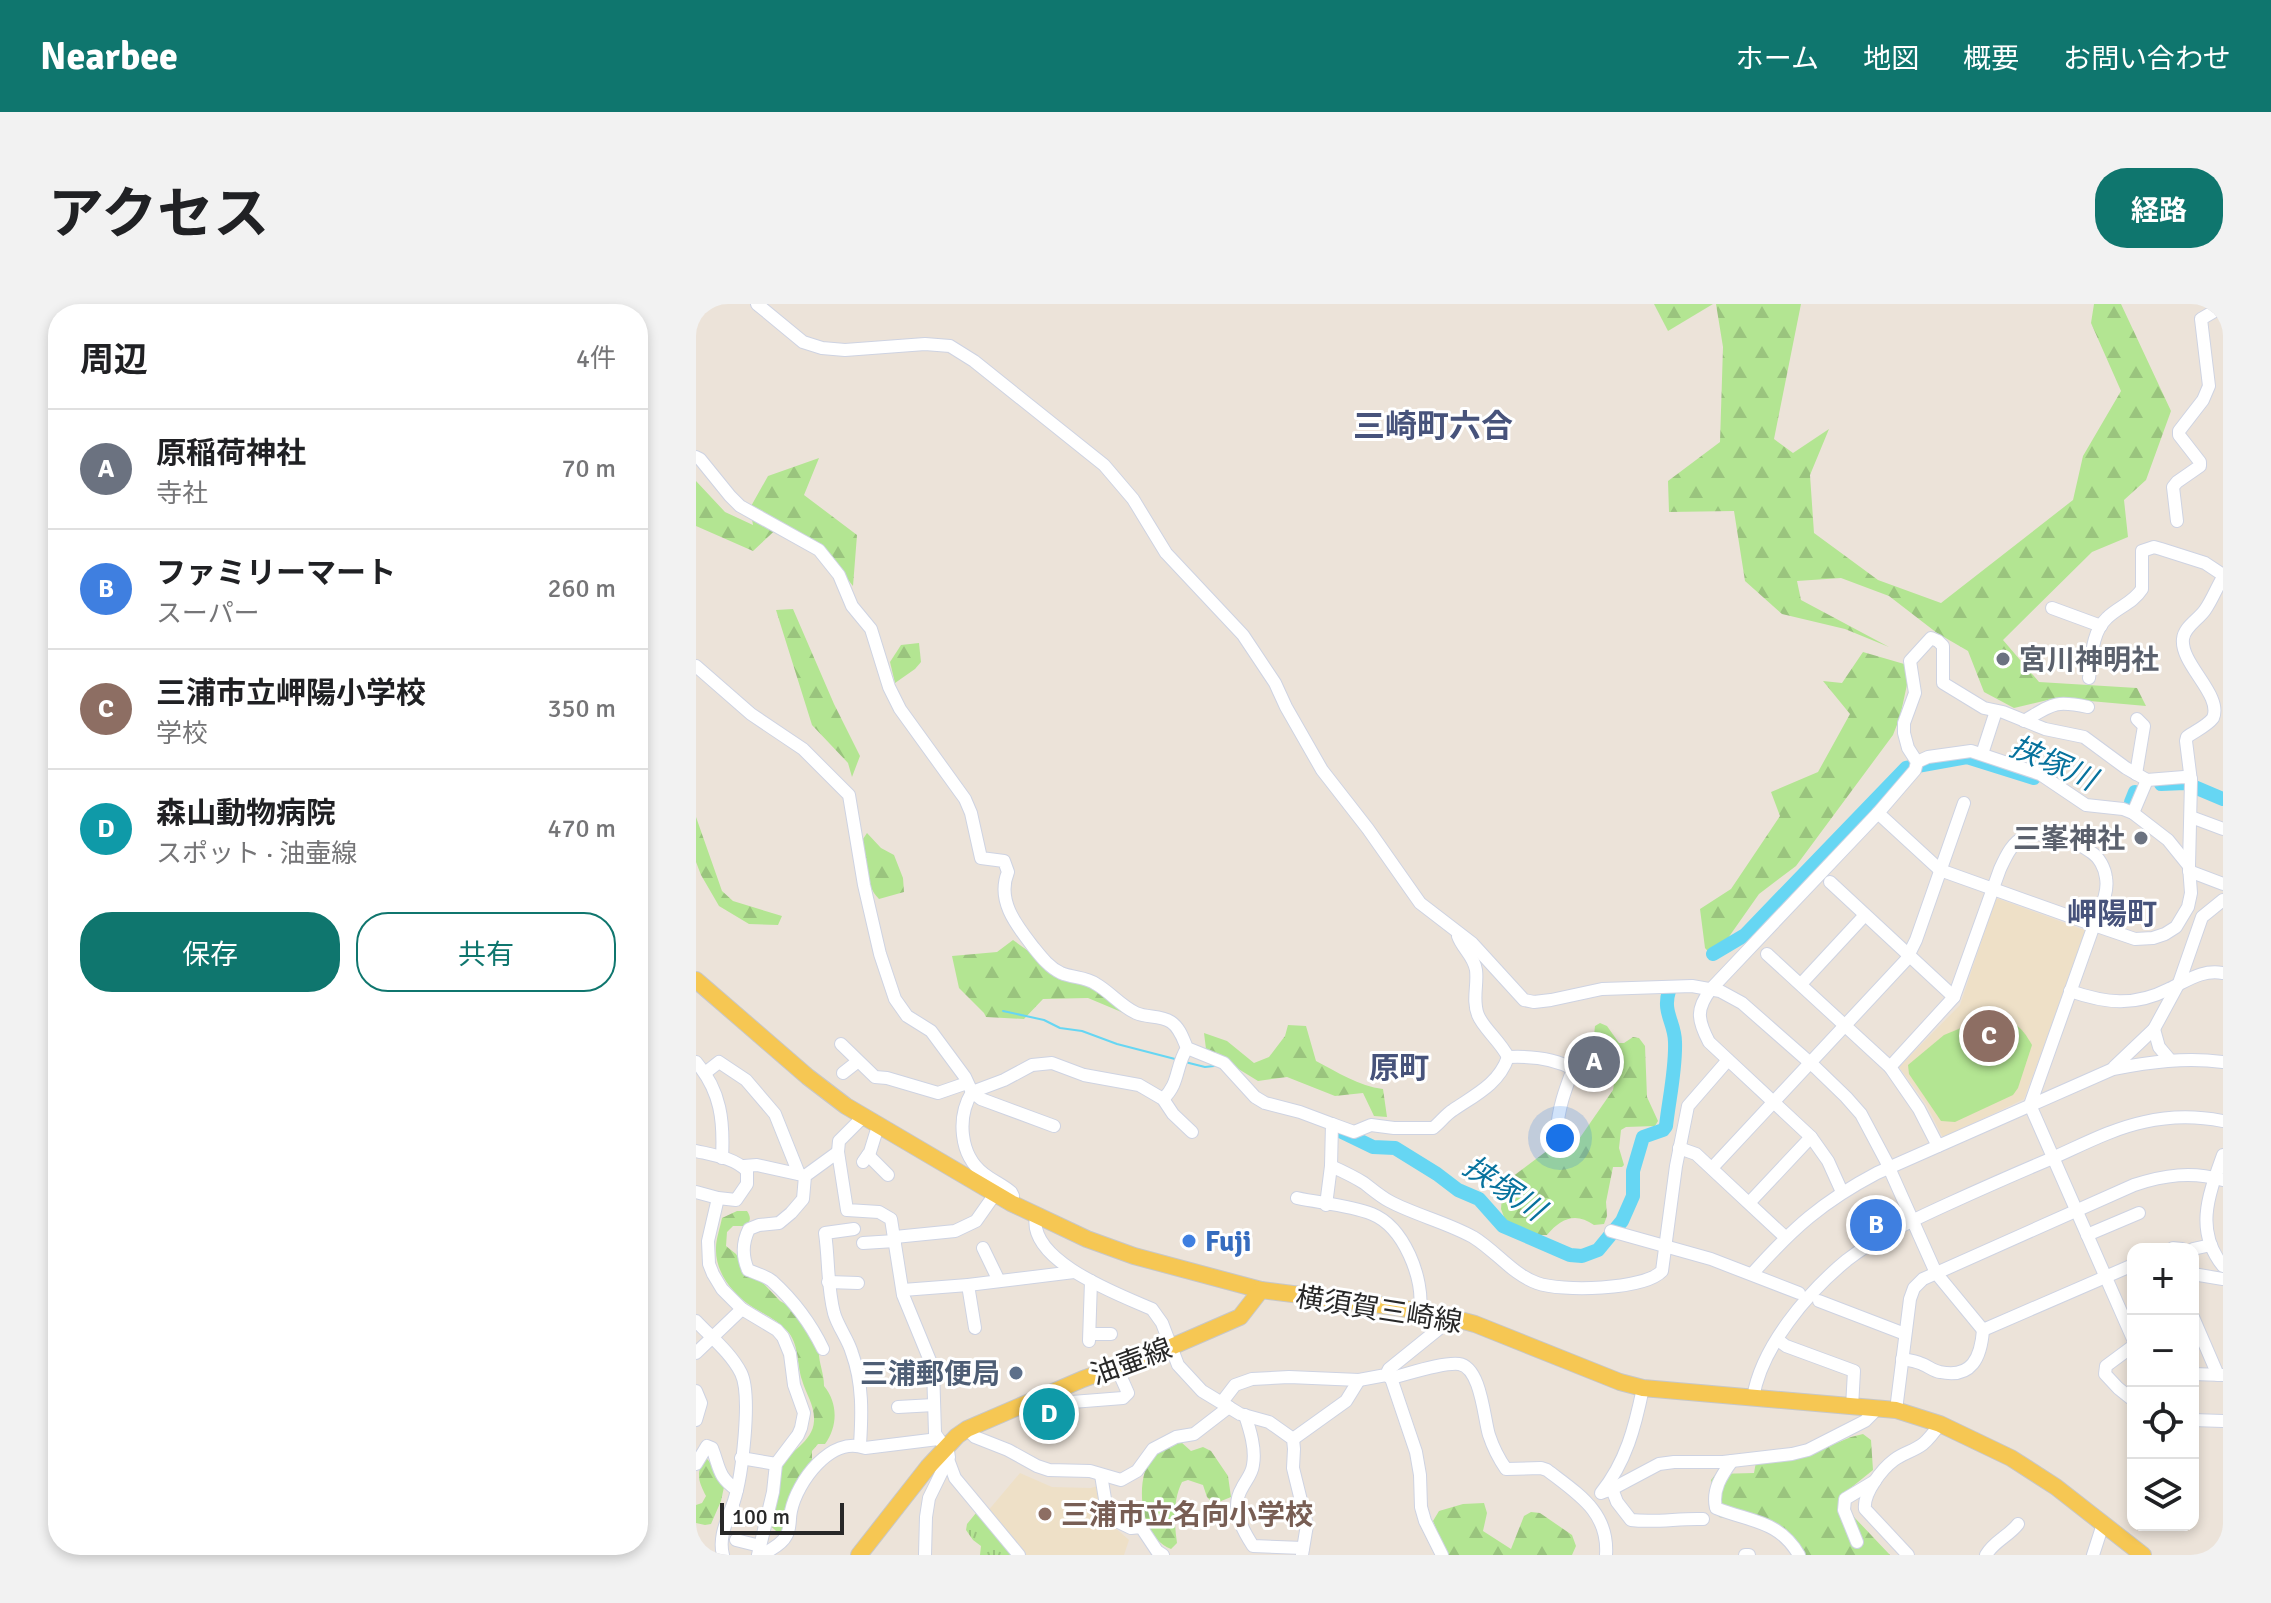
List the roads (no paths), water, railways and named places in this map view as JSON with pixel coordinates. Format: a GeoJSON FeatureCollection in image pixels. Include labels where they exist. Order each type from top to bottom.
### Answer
{"type":"FeatureCollection","features":[{"type":"Feature","properties":{"kind":"main road","name":"横須賀三崎線"},"geometry":{"type":"LineString","coordinates":[[696,980],[808,1077],[863,1117],[1011,1203],[1117,1250],[1261,1290],[1449,1317],[1643,1388],[1896,1410],[1940,1424],[2017,1462],[2056,1487],[2143,1555]]}},
{"type":"Feature","properties":{"kind":"main road","name":"油壷線"},"geometry":{"type":"LineString","coordinates":[[859,1555],[944,1449],[967,1429],[1030,1400],[1171,1347],[1240,1317],[1261,1290]]}},
{"type":"Feature","properties":{"kind":"street"},"geometry":{"type":"LineString","coordinates":[[757,304],[803,342],[822,348],[950,346],[974,361],[1104,465],[1133,499],[1166,553],[1243,635],[1275,683],[1322,770],[1420,903],[1472,943],[1524,1000],[1534,1002],[1602,989],[1673,986],[1711,989],[1731,996],[1752,1010],[1861,1114],[1876,1140],[1936,1273],[1983,1330]]}},
{"type":"Feature","properties":{"kind":"street"},"geometry":{"type":"LineString","coordinates":[[2177,521],[2173,487],[2200,466],[2179,431],[2203,400],[2209,386],[2201,319],[2223,306]]}},
{"type":"Feature","properties":{"kind":"street"},"geometry":{"type":"LineString","coordinates":[[696,457],[740,506],[819,550],[839,575],[852,606],[871,629],[889,687],[900,709],[965,799],[981,858],[1004,861],[1008,872],[1005,881],[1007,905],[1016,925],[1043,960],[1061,973],[1097,984],[1126,1008],[1170,1021],[1178,1027],[1187,1048],[1224,1063],[1255,1097],[1265,1103],[1354,1132],[1371,1125],[1433,1128],[1490,1085],[1508,1057]]}},
{"type":"Feature","properties":{"kind":"street"},"geometry":{"type":"LineString","coordinates":[[1878,813],[1940,870],[2135,939],[2153,938],[2176,927],[2188,907],[2191,893],[2191,783],[2186,741],[2213,718],[2215,709],[2210,686],[2192,666],[2184,650],[2183,638],[2187,629],[2206,609],[2223,576],[2205,563],[2154,547],[2142,551],[2142,589],[2106,618],[2101,626],[2094,638],[2089,678]]}},
{"type":"Feature","properties":{"kind":"street"},"geometry":{"type":"LineString","coordinates":[[2052,608],[2101,626]]}},
{"type":"Feature","properties":{"kind":"street"},"geometry":{"type":"LineString","coordinates":[[1916,765],[1904,733],[1904,723],[1915,693],[1910,661],[1931,638],[1943,646],[1943,683],[1984,708],[2045,729],[2084,737],[2142,777],[2184,777],[2191,783]]}},
{"type":"Feature","properties":{"kind":"street"},"geometry":{"type":"LineString","coordinates":[[696,666],[751,714],[803,749],[849,795],[864,885],[880,954],[895,999],[907,1016],[931,1031],[981,1099],[1054,1126]]}},
{"type":"Feature","properties":{"kind":"street"},"geometry":{"type":"LineString","coordinates":[[2024,721],[2062,702],[2088,707]]}},
{"type":"Feature","properties":{"kind":"street"},"geometry":{"type":"LineString","coordinates":[[1982,754],[1996,711]]}},
{"type":"Feature","properties":{"kind":"street"},"geometry":{"type":"LineString","coordinates":[[2133,813],[2142,777],[2144,726],[2137,719]]}},
{"type":"Feature","properties":{"kind":"street"},"geometry":{"type":"LineString","coordinates":[[1842,1192],[1828,1161],[1811,1137],[1709,1042],[1700,1021],[1700,1004],[1878,813],[1916,765],[1928,757],[1966,750],[2040,774],[2086,805],[2133,813],[2168,840],[2189,869],[2223,884]]}},
{"type":"Feature","properties":{"kind":"street"},"geometry":{"type":"LineString","coordinates":[[1712,1168],[1909,956],[1963,806],[1977,815]]}},
{"type":"Feature","properties":{"kind":"street"},"geometry":{"type":"LineString","coordinates":[[2191,817],[2223,829]]}},
{"type":"Feature","properties":{"kind":"street"},"geometry":{"type":"LineString","coordinates":[[1890,1067],[1954,997],[2005,856],[2014,844],[2034,834],[2060,839],[2092,852],[2104,867],[2106,892],[2030,1105],[2127,1326]]}},
{"type":"Feature","properties":{"kind":"street"},"geometry":{"type":"LineString","coordinates":[[1830,882],[1954,997]]}},
{"type":"Feature","properties":{"kind":"street"},"geometry":{"type":"LineString","coordinates":[[2113,1069],[2154,1029],[2179,983],[2202,917],[2223,900]]}},
{"type":"Feature","properties":{"kind":"street"},"geometry":{"type":"LineString","coordinates":[[2188,907],[2202,917]]}},
{"type":"Feature","properties":{"kind":"street"},"geometry":{"type":"LineString","coordinates":[[1801,984],[1865,915]]}},
{"type":"Feature","properties":{"kind":"street"},"geometry":{"type":"LineString","coordinates":[[1458,931],[1459,941],[1475,965],[1475,1001],[1480,1019],[1508,1057]]}},
{"type":"Feature","properties":{"kind":"street"},"geometry":{"type":"LineString","coordinates":[[1767,954],[1890,1067],[1919,1109],[1938,1146]]}},
{"type":"Feature","properties":{"kind":"street"},"geometry":{"type":"LineString","coordinates":[[2070,991],[2103,1001],[2125,1002],[2161,993],[2208,972],[2223,973]]}},
{"type":"Feature","properties":{"kind":"street"},"geometry":{"type":"LineString","coordinates":[[2154,1029],[2159,1047],[2170,1060]]}},
{"type":"Feature","properties":{"kind":"street"},"geometry":{"type":"LineString","coordinates":[[841,1044],[875,1077],[938,1093],[1004,1080],[1032,1065],[1052,1063],[1084,1075],[1139,1085],[1163,1099],[1192,1132]]}},
{"type":"Feature","properties":{"kind":"street"},"geometry":{"type":"LineString","coordinates":[[1163,1099],[1175,1085],[1182,1055],[1187,1048]]}},
{"type":"Feature","properties":{"kind":"street"},"geometry":{"type":"LineString","coordinates":[[1508,1057],[1552,1061],[1573,1069],[1557,1116],[1557,1131]]}},
{"type":"Feature","properties":{"kind":"street"},"geometry":{"type":"LineString","coordinates":[[1331,1166],[1361,1181],[1388,1200],[1471,1236],[1496,1253],[1519,1275],[1551,1287],[1623,1286],[1650,1279],[1662,1271],[1688,1106],[1728,1060]]}},
{"type":"Feature","properties":{"kind":"street"},"geometry":{"type":"LineString","coordinates":[[1752,1274],[1785,1237],[1842,1192],[1889,1168],[2113,1069],[2170,1060],[2223,1062]]}},
{"type":"Feature","properties":{"kind":"street"},"geometry":{"type":"LineString","coordinates":[[696,1062],[715,1092],[722,1116],[722,1158]]}},
{"type":"Feature","properties":{"kind":"street"},"geometry":{"type":"LineString","coordinates":[[705,1073],[719,1062],[746,1080],[775,1114],[802,1175],[803,1199],[779,1223],[749,1229],[743,1250],[744,1259],[748,1270],[769,1279],[802,1312],[823,1349]]}},
{"type":"Feature","properties":{"kind":"street"},"geometry":{"type":"LineString","coordinates":[[843,1073],[857,1062]]}},
{"type":"Feature","properties":{"kind":"street"},"geometry":{"type":"LineString","coordinates":[[970,1087],[964,1111],[964,1143],[978,1169],[1011,1192],[1011,1203]]}},
{"type":"Feature","properties":{"kind":"street"},"geometry":{"type":"LineString","coordinates":[[863,1117],[839,1141],[847,1210],[879,1212],[891,1219],[909,1314],[931,1360],[935,1433],[955,1478],[1019,1555]]}},
{"type":"Feature","properties":{"kind":"street"},"geometry":{"type":"LineString","coordinates":[[1753,1398],[1759,1373],[1801,1306],[1838,1268],[1867,1245],[1912,1221],[2126,1127],[2188,1117],[2223,1121]]}},
{"type":"Feature","properties":{"kind":"street"},"geometry":{"type":"LineString","coordinates":[[1326,1205],[1332,1124]]}},
{"type":"Feature","properties":{"kind":"street"},"geometry":{"type":"LineString","coordinates":[[878,1126],[865,1159],[886,1175]]}},
{"type":"Feature","properties":{"kind":"street"},"geometry":{"type":"LineString","coordinates":[[1749,1203],[1811,1137]]}},
{"type":"Feature","properties":{"kind":"street"},"geometry":{"type":"LineString","coordinates":[[1679,1148],[1696,1154],[1785,1237]]}},
{"type":"Feature","properties":{"kind":"street"},"geometry":{"type":"LineString","coordinates":[[696,1151],[744,1166],[757,1165],[802,1175],[838,1152]]}},
{"type":"Feature","properties":{"kind":"street"},"geometry":{"type":"LineString","coordinates":[[2223,1155],[2219,1179],[2205,1215],[2211,1245],[2223,1266]]}},
{"type":"Feature","properties":{"kind":"street"},"geometry":{"type":"LineString","coordinates":[[696,1192],[736,1200],[747,1184],[744,1166]]}},
{"type":"Feature","properties":{"kind":"street"},"geometry":{"type":"LineString","coordinates":[[1896,1410],[1912,1293],[1918,1283],[2152,1179],[2179,1175],[2219,1179]]}},
{"type":"Feature","properties":{"kind":"street"},"geometry":{"type":"LineString","coordinates":[[863,1243],[955,1231],[976,1221],[995,1194]]}},
{"type":"Feature","properties":{"kind":"street"},"geometry":{"type":"LineString","coordinates":[[718,1198],[708,1241],[709,1264],[722,1289],[742,1309],[783,1337],[804,1413],[801,1428],[776,1464],[760,1552]]}},
{"type":"Feature","properties":{"kind":"street"},"geometry":{"type":"LineString","coordinates":[[1297,1198],[1375,1215],[1385,1222],[1409,1252],[1420,1292],[1420,1311]]}},
{"type":"Feature","properties":{"kind":"street"},"geometry":{"type":"LineString","coordinates":[[2087,1235],[2139,1213]]}},
{"type":"Feature","properties":{"kind":"street"},"geometry":{"type":"LineString","coordinates":[[1036,1216],[1034,1226],[1051,1254],[1074,1272],[1152,1309],[1162,1323],[1182,1371],[1202,1391],[1245,1415],[1269,1422],[1293,1439],[1293,1468],[1307,1525],[1303,1551],[1253,1546],[1240,1526],[1238,1495],[1253,1465],[1250,1429],[1245,1415]]}},
{"type":"Feature","properties":{"kind":"street"},"geometry":{"type":"LineString","coordinates":[[854,1229],[825,1233],[828,1282],[835,1317],[859,1376],[862,1408],[860,1445]]}},
{"type":"Feature","properties":{"kind":"street"},"geometry":{"type":"LineString","coordinates":[[1614,1232],[1752,1274],[1799,1293]]}},
{"type":"Feature","properties":{"kind":"street"},"geometry":{"type":"LineString","coordinates":[[2199,1248],[2211,1245]]}},
{"type":"Feature","properties":{"kind":"street"},"geometry":{"type":"LineString","coordinates":[[983,1248],[999,1281]]}},
{"type":"Feature","properties":{"kind":"street"},"geometry":{"type":"LineString","coordinates":[[1983,1330],[2127,1267]]}},
{"type":"Feature","properties":{"kind":"street"},"geometry":{"type":"LineString","coordinates":[[903,1290],[1074,1272]]}},
{"type":"Feature","properties":{"kind":"street"},"geometry":{"type":"LineString","coordinates":[[2199,1275],[2223,1279]]}},
{"type":"Feature","properties":{"kind":"street"},"geometry":{"type":"LineString","coordinates":[[1091,1281],[1090,1337],[1111,1334]]}},
{"type":"Feature","properties":{"kind":"street"},"geometry":{"type":"LineString","coordinates":[[828,1282],[858,1283]]}},
{"type":"Feature","properties":{"kind":"street"},"geometry":{"type":"LineString","coordinates":[[968,1285],[975,1328]]}},
{"type":"Feature","properties":{"kind":"street"},"geometry":{"type":"LineString","coordinates":[[1819,1301],[1905,1334]]}},
{"type":"Feature","properties":{"kind":"street"},"geometry":{"type":"LineString","coordinates":[[696,1353],[742,1309]]}},
{"type":"Feature","properties":{"kind":"street"},"geometry":{"type":"LineString","coordinates":[[1442,1555],[1421,1507],[1416,1452],[1389,1369],[1449,1317]]}},
{"type":"Feature","properties":{"kind":"street"},"geometry":{"type":"LineString","coordinates":[[696,1321],[736,1364],[746,1389],[737,1490],[721,1537],[723,1555]]}},
{"type":"Feature","properties":{"kind":"street"},"geometry":{"type":"LineString","coordinates":[[1902,1359],[1939,1372],[1967,1370],[1977,1361],[1983,1330]]}},
{"type":"Feature","properties":{"kind":"street"},"geometry":{"type":"LineString","coordinates":[[2199,1330],[2220,1375],[2199,1374]]}},
{"type":"Feature","properties":{"kind":"street"},"geometry":{"type":"LineString","coordinates":[[1778,1340],[1786,1346],[1854,1371],[1852,1407]]}},
{"type":"Feature","properties":{"kind":"street"},"geometry":{"type":"LineString","coordinates":[[2127,1350],[2106,1366],[2105,1374],[2127,1395]]}},
{"type":"Feature","properties":{"kind":"street"},"geometry":{"type":"LineString","coordinates":[[967,1429],[975,1437],[1049,1470],[1090,1471],[1121,1480],[1137,1471],[1153,1449],[1176,1437],[1194,1434],[1226,1405],[1235,1385],[1252,1379],[1359,1380],[1446,1365],[1464,1366],[1479,1388],[1489,1437],[1506,1469],[1547,1470],[1590,1504],[1607,1540],[1606,1555]]}},
{"type":"Feature","properties":{"kind":"street"},"geometry":{"type":"LineString","coordinates":[[1072,1402],[1123,1398],[1128,1393],[1116,1366]]}},
{"type":"Feature","properties":{"kind":"street"},"geometry":{"type":"LineString","coordinates":[[1293,1439],[1346,1401],[1359,1380]]}},
{"type":"Feature","properties":{"kind":"street"},"geometry":{"type":"LineString","coordinates":[[1607,1491],[1631,1438],[1643,1388]]}},
{"type":"Feature","properties":{"kind":"street"},"geometry":{"type":"LineString","coordinates":[[696,1391],[701,1403],[696,1420]]}},
{"type":"Feature","properties":{"kind":"street"},"geometry":{"type":"LineString","coordinates":[[898,1407],[934,1405]]}},
{"type":"Feature","properties":{"kind":"street"},"geometry":{"type":"LineString","coordinates":[[1590,1504],[1607,1491],[1659,1464],[1732,1461],[1808,1450],[1865,1421],[1877,1409]]}},
{"type":"Feature","properties":{"kind":"street"},"geometry":{"type":"LineString","coordinates":[[2199,1420],[2223,1421]]}},
{"type":"Feature","properties":{"kind":"street"},"geometry":{"type":"LineString","coordinates":[[1908,1555],[1865,1509],[1864,1502],[1875,1481],[1894,1460],[1922,1445],[1940,1424]]}},
{"type":"Feature","properties":{"kind":"street"},"geometry":{"type":"LineString","coordinates":[[760,1552],[785,1539],[791,1510],[806,1476],[832,1452],[860,1445],[865,1448],[944,1449]]}},
{"type":"Feature","properties":{"kind":"street"},"geometry":{"type":"LineString","coordinates":[[696,1464],[704,1448],[712,1448],[717,1469],[737,1490]]}},
{"type":"Feature","properties":{"kind":"street"},"geometry":{"type":"LineString","coordinates":[[925,1555],[929,1498],[944,1449]]}},
{"type":"Feature","properties":{"kind":"street"},"geometry":{"type":"LineString","coordinates":[[741,1458],[776,1464]]}},
{"type":"Feature","properties":{"kind":"street"},"geometry":{"type":"LineString","coordinates":[[1732,1461],[1719,1481],[1714,1497],[1716,1508],[1769,1525],[1791,1541],[1799,1555]]}},
{"type":"Feature","properties":{"kind":"street"},"geometry":{"type":"LineString","coordinates":[[1101,1475],[1108,1517],[1131,1528],[1141,1527],[1163,1555]]}},
{"type":"Feature","properties":{"kind":"street"},"geometry":{"type":"LineString","coordinates":[[1857,1542],[1844,1510],[1845,1499],[1875,1481]]}},
{"type":"Feature","properties":{"kind":"street"},"geometry":{"type":"LineString","coordinates":[[1607,1491],[1631,1520],[1666,1522],[1703,1519]]}},
{"type":"Feature","properties":{"kind":"street"},"geometry":{"type":"LineString","coordinates":[[1986,1555],[1997,1541],[2018,1524]]}},
{"type":"Feature","properties":{"kind":"street"},"geometry":{"type":"LineString","coordinates":[[2093,1555],[2103,1524]]}},
{"type":"Feature","properties":{"kind":"street"},"geometry":{"type":"LineString","coordinates":[[736,1540],[760,1552]]}},
{"type":"Feature","properties":{"kind":"waterway","name":"挟塚川"},"geometry":{"type":"LineString","coordinates":[[1713,954],[1745,935],[1906,768],[1967,757],[2034,778]]}},
{"type":"Feature","properties":{"kind":"waterway","name":"挟塚川"},"geometry":{"type":"LineString","coordinates":[[2161,784],[2185,783],[2223,799]]}},
{"type":"Feature","properties":{"kind":"waterway","name":"挟塚川"},"geometry":{"type":"LineString","coordinates":[[2131,802],[2135,792]]}},
{"type":"Feature","properties":{"kind":"waterway","name":"挟塚川"},"geometry":{"type":"LineString","coordinates":[[1342,1132],[1373,1147],[1395,1148],[1458,1190],[1479,1199],[1503,1226],[1570,1255],[1582,1256],[1598,1250],[1622,1221],[1633,1196],[1633,1171],[1643,1137],[1666,1126],[1675,1052],[1667,1005],[1669,991]]}},
{"type":"Feature","properties":{"kind":"waterway","name":"挟塚川"},"geometry":{"type":"LineString","coordinates":[[1003,1011],[1175,1059]]}},
{"type":"Feature","properties":{"kind":"waterway","name":"挟塚川"},"geometry":{"type":"LineString","coordinates":[[1185,1062],[1214,1066]]}},
{"type":"Feature","properties":{"kind":"place","name":"宮川神明社"},"geometry":{"type":"Point","coordinates":[2003,659]}},
{"type":"Feature","properties":{"kind":"place","name":"三峯神社"},"geometry":{"type":"Point","coordinates":[2141,838]}},
{"type":"Feature","properties":{"kind":"place","name":"三浦市立岬陽小学校"},"geometry":{"type":"Point","coordinates":[1989,1036]}},
{"type":"Feature","properties":{"kind":"place","name":"原稲荷神社"},"geometry":{"type":"Point","coordinates":[1594,1062]}},
{"type":"Feature","properties":{"kind":"place","name":"ファミリーマート"},"geometry":{"type":"Point","coordinates":[1876,1225]}},
{"type":"Feature","properties":{"kind":"place","name":"Fuji"},"geometry":{"type":"Point","coordinates":[1189,1241]}},
{"type":"Feature","properties":{"kind":"place","name":"三浦郵便局"},"geometry":{"type":"Point","coordinates":[1016,1373]}},
{"type":"Feature","properties":{"kind":"place","name":"森山動物病院"},"geometry":{"type":"Point","coordinates":[1049,1414]}},
{"type":"Feature","properties":{"kind":"place","name":"三浦市立名向小学校"},"geometry":{"type":"Point","coordinates":[1045,1514]}},
{"type":"Feature","properties":{"kind":"district","name":"三崎町六合"},"geometry":{"type":"Point","coordinates":[1433,426]}},
{"type":"Feature","properties":{"kind":"district","name":"岬陽町"},"geometry":{"type":"Point","coordinates":[2112,914]}},
{"type":"Feature","properties":{"kind":"district","name":"原町"},"geometry":{"type":"Point","coordinates":[1399,1068]}}]}
